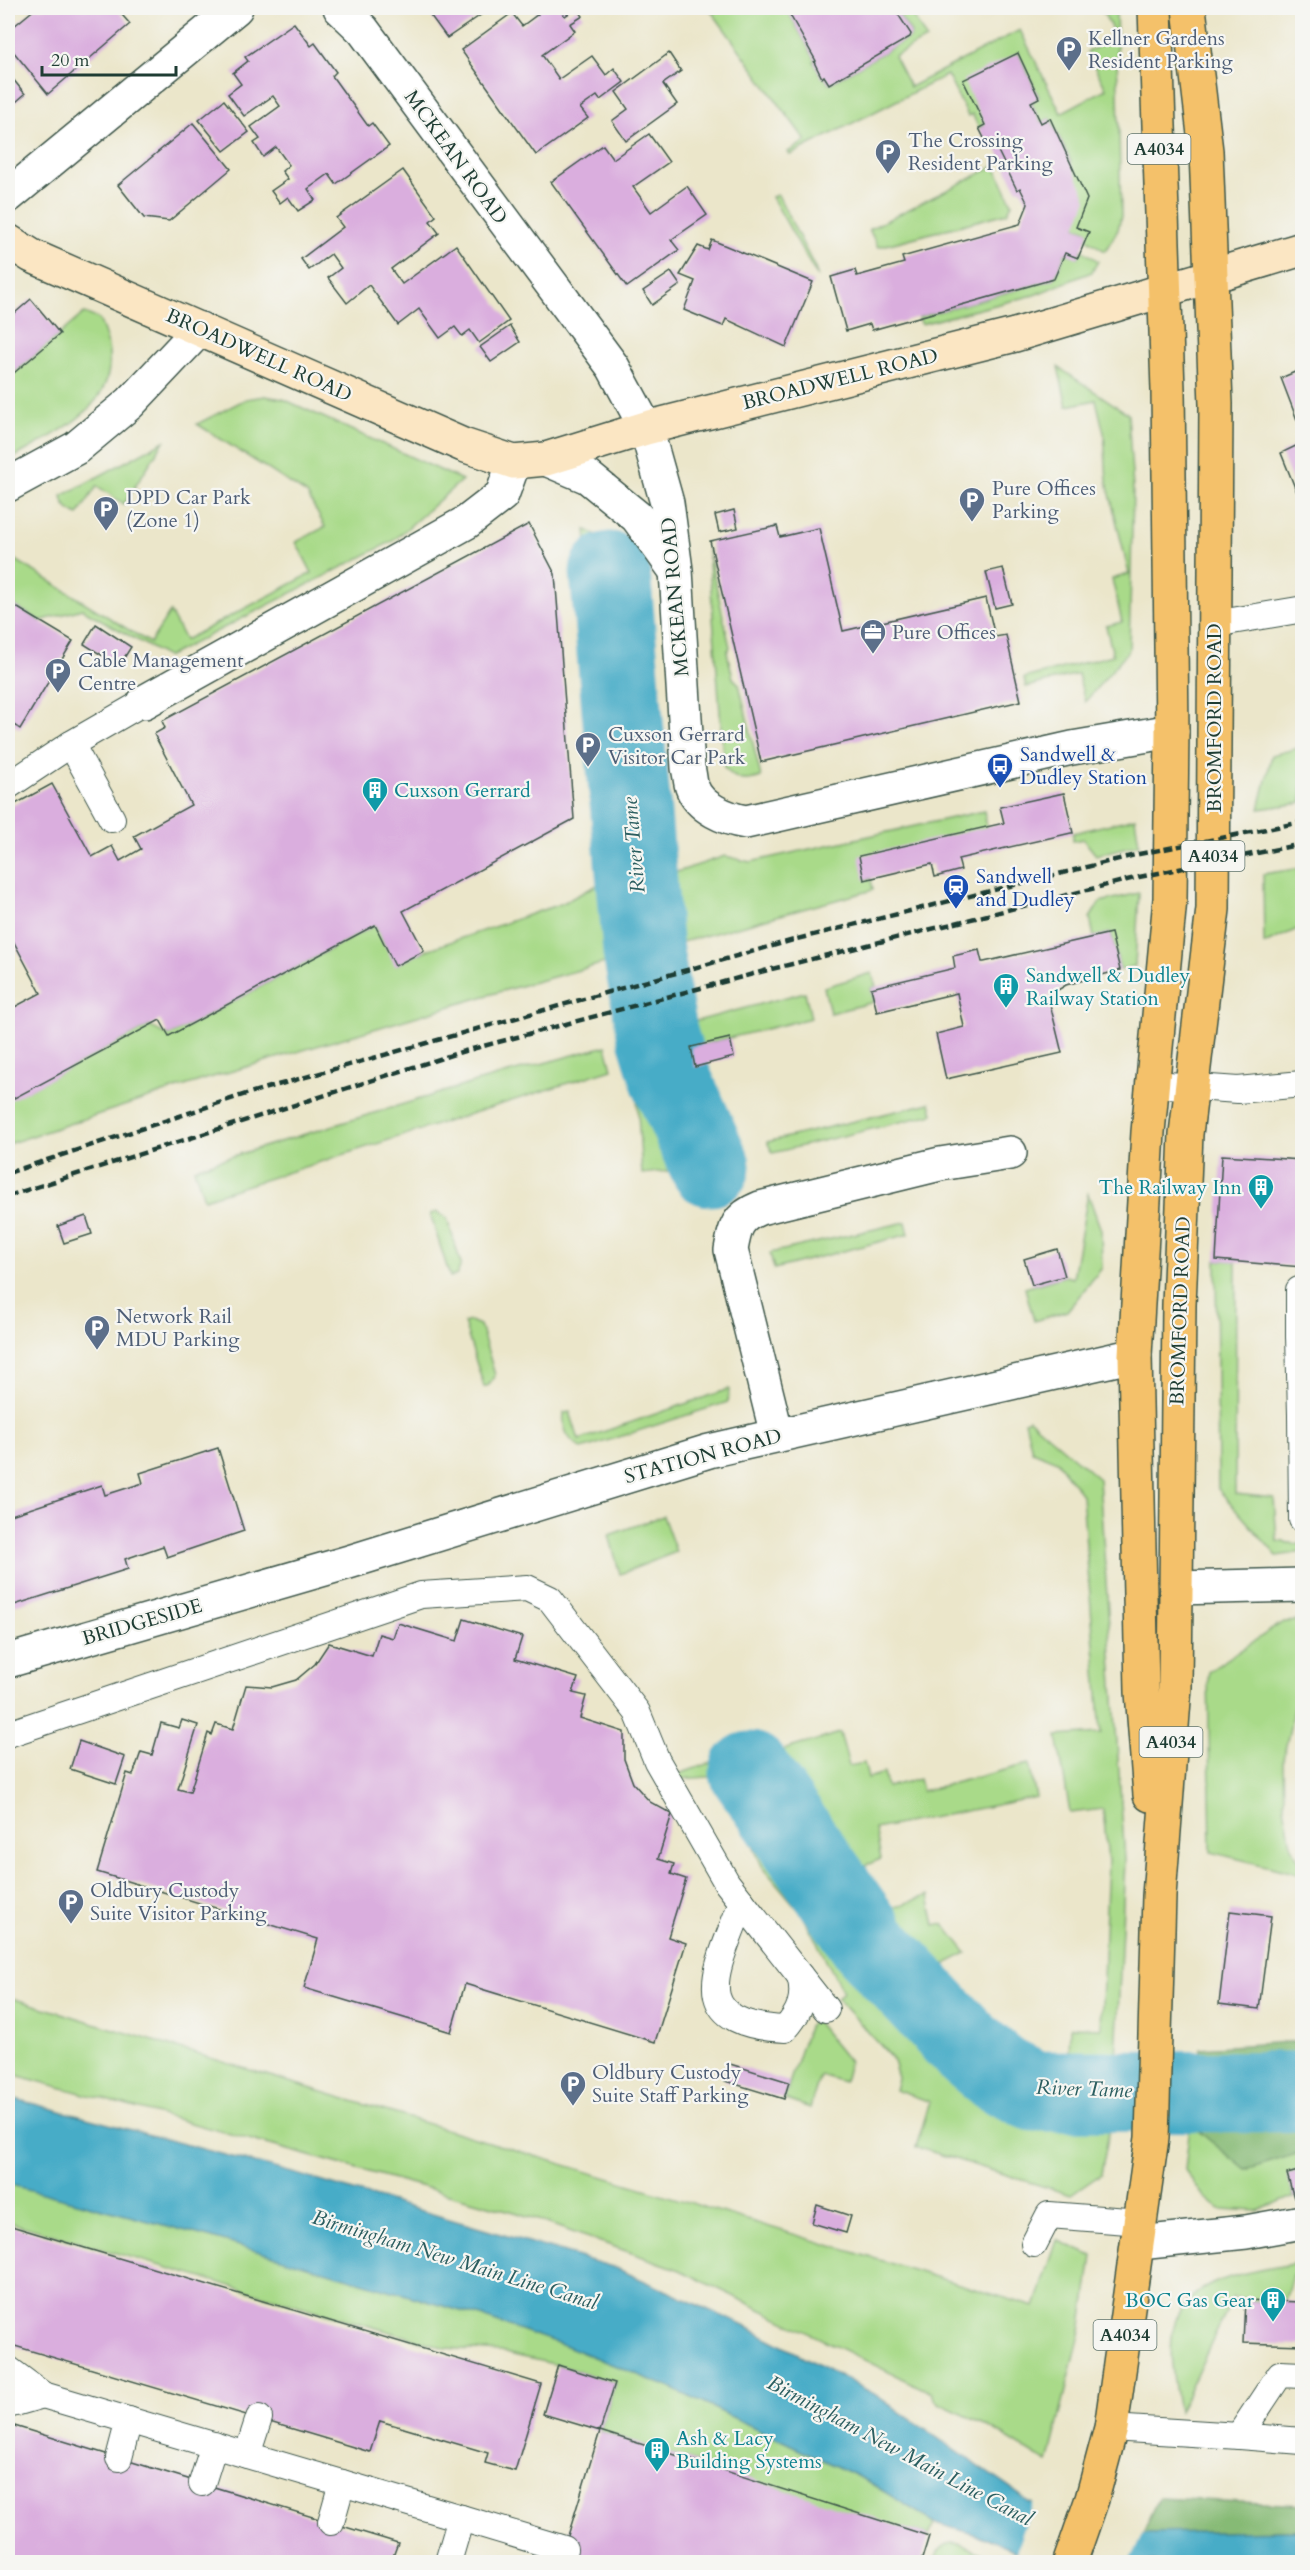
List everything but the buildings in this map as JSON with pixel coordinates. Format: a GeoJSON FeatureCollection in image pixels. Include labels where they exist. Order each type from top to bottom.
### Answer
{"type":"FeatureCollection","features":[{"type":"Feature","properties":{"kind":"main road","name":"BROMFORD ROAD"},"geometry":{"type":"LineString","coordinates":[[1155,8],[1164,291],[1172,731],[1170,899],[1148,1132],[1135,1355],[1142,1692],[1159,1896]]}},
{"type":"Feature","properties":{"kind":"main road","name":"BROMFORD ROAD"},"geometry":{"type":"LineString","coordinates":[[1070,2562],[1092,2499],[1111,2428],[1152,2138],[1159,1896],[1175,1687],[1179,1305],[1186,1147],[1213,909],[1216,404],[1206,151],[1189,8]]}},
{"type":"Feature","properties":{"kind":"main road"},"geometry":{"type":"LineString","coordinates":[[1172,731],[1194,713],[1194,631],[1215,615]]}},
{"type":"Feature","properties":{"kind":"main road"},"geometry":{"type":"LineString","coordinates":[[1135,1355],[1158,1342],[1165,1170],[1186,1147]]}},
{"type":"Feature","properties":{"kind":"main road"},"geometry":{"type":"LineString","coordinates":[[1135,1355],[1165,1365],[1178,1390]]}},
{"type":"Feature","properties":{"kind":"main road"},"geometry":{"type":"LineString","coordinates":[[1139,1559],[1155,1581],[1176,1588],[1157,1606],[1158,1673],[1142,1692]]}},
{"type":"Feature","properties":{"kind":"street"},"geometry":{"type":"LineString","coordinates":[[8,196],[236,8]]}},
{"type":"Feature","properties":{"kind":"street","name":"MCKEAN ROAD"},"geometry":{"type":"LineString","coordinates":[[340,8],[363,30],[613,367],[646,428],[667,503],[676,570],[688,768],[692,789],[707,806],[729,819],[746,822],[1072,748],[1172,731]]}},
{"type":"Feature","properties":{"kind":"street","name":"BROADWELL ROAD"},"geometry":{"type":"LineString","coordinates":[[8,241],[32,256],[463,445],[514,462],[546,459],[646,428],[1015,335],[1302,249]]}},
{"type":"Feature","properties":{"kind":"street"},"geometry":{"type":"LineString","coordinates":[[8,485],[76,448],[130,403],[200,329]]}},
{"type":"Feature","properties":{"kind":"street"},"geometry":{"type":"LineString","coordinates":[[546,459],[588,477],[636,517],[676,570]]}},
{"type":"Feature","properties":{"kind":"street"},"geometry":{"type":"LineString","coordinates":[[144,702],[467,522],[502,495],[514,462]]}},
{"type":"Feature","properties":{"kind":"street"},"geometry":{"type":"LineString","coordinates":[[777,1435],[731,1250],[735,1230],[745,1214],[760,1208],[940,1164],[1010,1153]]}},
{"type":"Feature","properties":{"kind":"street","name":"STATION ROAD"},"geometry":{"type":"LineString","coordinates":[[277,1583],[709,1451],[1135,1355]]}},
{"type":"Feature","properties":{"kind":"street","name":"BRIDGESIDE"},"geometry":{"type":"LineString","coordinates":[[8,1661],[277,1583]]}},
{"type":"Feature","properties":{"kind":"street"},"geometry":{"type":"LineString","coordinates":[[1176,1588],[1302,1585]]}},
{"type":"Feature","properties":{"kind":"street"},"geometry":{"type":"LineString","coordinates":[[1140,2233],[1246,2232],[1302,2222]]}},
{"type":"Feature","properties":{"kind":"lane"},"geometry":{"type":"LineString","coordinates":[[1215,615],[1298,610]]}},
{"type":"Feature","properties":{"kind":"lane"},"geometry":{"type":"LineString","coordinates":[[8,786],[71,744],[144,702]]}},
{"type":"Feature","properties":{"kind":"lane"},"geometry":{"type":"LineString","coordinates":[[71,744],[112,819]]}},
{"type":"Feature","properties":{"kind":"lane"},"geometry":{"type":"LineString","coordinates":[[1154,1084],[1238,1090],[1302,1084]]}},
{"type":"Feature","properties":{"kind":"lane"},"geometry":{"type":"LineString","coordinates":[[1299,1290],[1302,1519]]}},
{"type":"Feature","properties":{"kind":"lane"},"geometry":{"type":"LineString","coordinates":[[12,1737],[421,1594],[527,1588],[550,1599],[638,1712],[657,1761],[727,1883],[826,2009]]}},
{"type":"Feature","properties":{"kind":"lane"},"geometry":{"type":"LineString","coordinates":[[742,1902],[719,1960],[714,1984],[723,2010],[740,2020],[769,2028],[785,2029],[797,2017],[804,1991],[800,1976]]}},
{"type":"Feature","properties":{"kind":"lane"},"geometry":{"type":"LineString","coordinates":[[1034,2244],[1049,2215],[1140,2233]]}},
{"type":"Feature","properties":{"kind":"lane"},"geometry":{"type":"LineString","coordinates":[[8,2369],[44,2395],[564,2548]]}},
{"type":"Feature","properties":{"kind":"lane"},"geometry":{"type":"LineString","coordinates":[[1239,2436],[1280,2374],[1302,2375]]}},
{"type":"Feature","properties":{"kind":"lane"},"geometry":{"type":"LineString","coordinates":[[8,2407],[44,2395]]}},
{"type":"Feature","properties":{"kind":"lane"},"geometry":{"type":"LineString","coordinates":[[248,2455],[258,2418]]}},
{"type":"Feature","properties":{"kind":"lane"},"geometry":{"type":"LineString","coordinates":[[119,2458],[129,2420]]}},
{"type":"Feature","properties":{"kind":"lane"},"geometry":{"type":"LineString","coordinates":[[1111,2428],[1302,2441]]}},
{"type":"Feature","properties":{"kind":"lane"},"geometry":{"type":"LineString","coordinates":[[202,2483],[214,2445]]}},
{"type":"Feature","properties":{"kind":"lane"},"geometry":{"type":"LineString","coordinates":[[332,2522],[342,2483]]}},
{"type":"Feature","properties":{"kind":"lane"},"geometry":{"type":"LineString","coordinates":[[448,2562],[461,2518]]}},
{"type":"Feature","properties":{"kind":"green space"},"geometry":{"type":"Polygon","coordinates":[[[709,8],[786,8],[816,61],[814,62],[822,77],[824,76],[829,84],[910,37],[911,33],[894,8],[909,8],[926,39],[894,56],[910,87],[1020,30],[1061,113],[1106,89],[1087,52],[1116,37],[1101,8],[1116,8],[1121,216],[1118,230],[1105,251],[1086,239],[1088,231],[1076,227],[1069,163],[1071,162],[1050,118],[1041,123],[1031,102],[1039,97],[1018,53],[985,125],[979,128],[972,114],[968,116],[947,75],[790,155],[788,152],[806,141],[709,8]]]}},
{"type":"Feature","properties":{"kind":"green space"},"geometry":{"type":"Polygon","coordinates":[[[995,166],[1012,204],[1007,213],[878,247],[869,229],[995,166]]]}},
{"type":"Feature","properties":{"kind":"green space"},"geometry":{"type":"Polygon","coordinates":[[[778,195],[815,268],[818,278],[772,197],[778,195]]]}},
{"type":"Feature","properties":{"kind":"green space"},"geometry":{"type":"Polygon","coordinates":[[[1082,250],[1098,261],[1092,272],[1034,295],[921,324],[919,317],[1054,279],[1065,253],[1078,257],[1082,250]]]}},
{"type":"Feature","properties":{"kind":"green space"},"geometry":{"type":"Polygon","coordinates":[[[84,313],[99,319],[108,347],[109,371],[102,391],[89,408],[72,423],[8,461],[8,378],[84,313]]]}},
{"type":"Feature","properties":{"kind":"green space"},"geometry":{"type":"Polygon","coordinates":[[[1058,367],[1128,414],[1133,489],[1129,650],[1085,702],[1078,674],[1026,687],[1024,678],[1113,655],[1106,626],[1122,622],[1112,579],[1129,574],[1107,482],[1104,433],[1096,400],[1067,406],[1058,367]]]}},
{"type":"Feature","properties":{"kind":"green space"},"geometry":{"type":"Polygon","coordinates":[[[265,396],[283,399],[462,480],[393,541],[167,657],[82,609],[40,621],[8,602],[8,555],[150,643],[170,612],[185,640],[312,573],[296,542],[325,527],[307,494],[197,424],[246,399],[265,396]]]}},
{"type":"Feature","properties":{"kind":"green space"},"geometry":{"type":"Polygon","coordinates":[[[164,441],[124,504],[97,486],[78,515],[65,506],[62,496],[164,441]]]}},
{"type":"Feature","properties":{"kind":"green space"},"geometry":{"type":"Polygon","coordinates":[[[586,530],[621,549],[634,572],[659,840],[612,843],[586,530]]]}},
{"type":"Feature","properties":{"kind":"green space"},"geometry":{"type":"Polygon","coordinates":[[[708,549],[730,647],[727,652],[733,678],[739,684],[761,777],[749,780],[736,778],[724,767],[708,549]]]}},
{"type":"Feature","properties":{"kind":"green space"},"geometry":{"type":"Polygon","coordinates":[[[1302,747],[1302,803],[1259,809],[1272,755],[1302,747]]]}},
{"type":"Feature","properties":{"kind":"green space"},"geometry":{"type":"Polygon","coordinates":[[[984,811],[987,828],[865,880],[871,879],[873,890],[502,991],[206,1079],[8,1144],[8,1097],[9,1100],[149,1026],[169,1036],[375,925],[396,965],[424,951],[563,903],[599,884],[662,877],[725,856],[750,862],[984,811]]]}},
{"type":"Feature","properties":{"kind":"green space"},"geometry":{"type":"Polygon","coordinates":[[[1135,818],[1139,844],[1096,855],[1083,839],[1073,841],[1073,833],[1135,818]]]}},
{"type":"Feature","properties":{"kind":"green space"},"geometry":{"type":"Polygon","coordinates":[[[1302,868],[1302,927],[1264,944],[1263,874],[1302,868]]]}},
{"type":"Feature","properties":{"kind":"green space"},"geometry":{"type":"Polygon","coordinates":[[[1139,893],[1135,966],[1120,970],[1111,933],[1094,937],[1090,918],[1100,902],[1139,893]]]}},
{"type":"Feature","properties":{"kind":"green space"},"geometry":{"type":"Polygon","coordinates":[[[872,973],[876,987],[871,988],[874,1002],[830,1013],[824,987],[872,973]]]}},
{"type":"Feature","properties":{"kind":"green space"},"geometry":{"type":"Polygon","coordinates":[[[805,992],[811,1018],[680,1050],[681,1060],[724,1165],[642,1174],[633,1038],[805,992]]]}},
{"type":"Feature","properties":{"kind":"green space"},"geometry":{"type":"Polygon","coordinates":[[[606,1046],[612,1069],[204,1199],[194,1168],[476,1082],[606,1046]]]}},
{"type":"Feature","properties":{"kind":"green space"},"geometry":{"type":"Polygon","coordinates":[[[930,1103],[933,1114],[773,1153],[767,1142],[930,1103]]]}},
{"type":"Feature","properties":{"kind":"green space"},"geometry":{"type":"Polygon","coordinates":[[[1088,1194],[1101,1230],[1102,1268],[1067,1311],[1034,1321],[1025,1288],[1065,1276],[1073,1278],[1088,1194]]]}},
{"type":"Feature","properties":{"kind":"green space"},"geometry":{"type":"Polygon","coordinates":[[[437,1212],[447,1218],[461,1264],[457,1275],[450,1277],[430,1213],[437,1212]]]}},
{"type":"Feature","properties":{"kind":"green space"},"geometry":{"type":"Polygon","coordinates":[[[906,1222],[909,1234],[774,1269],[770,1253],[906,1222]]]}},
{"type":"Feature","properties":{"kind":"green space"},"geometry":{"type":"Polygon","coordinates":[[[1216,1260],[1236,1261],[1235,1494],[1274,1498],[1277,1541],[1302,1545],[1302,1552],[1277,1556],[1218,1489],[1216,1260]]]}},
{"type":"Feature","properties":{"kind":"green space"},"geometry":{"type":"Polygon","coordinates":[[[470,1321],[480,1325],[495,1375],[489,1385],[484,1387],[464,1323],[470,1321]]]}},
{"type":"Feature","properties":{"kind":"green space"},"geometry":{"type":"Polygon","coordinates":[[[729,1389],[728,1402],[582,1449],[573,1442],[565,1429],[564,1413],[570,1412],[579,1440],[729,1389]]]}},
{"type":"Feature","properties":{"kind":"green space"},"geometry":{"type":"Polygon","coordinates":[[[1029,1419],[1099,1479],[1125,1860],[1116,2060],[1110,2127],[1101,2174],[1071,2195],[916,2147],[930,2102],[895,2090],[898,2078],[892,2058],[837,1998],[843,1992],[802,1914],[762,1866],[722,1776],[680,1779],[679,1774],[713,1762],[716,1770],[840,1733],[849,1766],[864,1763],[868,1778],[884,1773],[887,1787],[919,1779],[922,1791],[1029,1764],[1036,1797],[875,1829],[881,1859],[844,1874],[878,1913],[929,1895],[935,1926],[944,1924],[967,1953],[929,1972],[1014,2054],[1069,2059],[1070,2027],[1101,2028],[1108,1861],[1103,1809],[1070,1813],[1057,1736],[1101,1733],[1082,1495],[1057,1461],[1032,1451],[1025,1421],[1029,1419]]]}},
{"type":"Feature","properties":{"kind":"green space"},"geometry":{"type":"Polygon","coordinates":[[[663,1516],[676,1552],[620,1574],[609,1535],[663,1516]]]}},
{"type":"Feature","properties":{"kind":"green space"},"geometry":{"type":"Polygon","coordinates":[[[1302,1621],[1302,1674],[1283,1759],[1284,1806],[1291,1844],[1302,1869],[1302,1875],[1211,1852],[1208,1672],[1283,1622],[1302,1621]]]}},
{"type":"Feature","properties":{"kind":"green space"},"geometry":{"type":"Polygon","coordinates":[[[8,1997],[1035,2307],[1057,2240],[1092,2256],[1082,2326],[1048,2463],[986,2425],[938,2403],[932,2393],[680,2270],[518,2213],[8,2073],[8,1997]]]}},
{"type":"Feature","properties":{"kind":"green space"},"geometry":{"type":"Polygon","coordinates":[[[815,2020],[849,2062],[844,2082],[820,2075],[810,2108],[784,2099],[808,2027],[815,2020]]]}},
{"type":"Feature","properties":{"kind":"green space"},"geometry":{"type":"Polygon","coordinates":[[[1302,2041],[1302,2152],[1246,2170],[1190,2124],[1201,2048],[1302,2041]]]}},
{"type":"Feature","properties":{"kind":"green space"},"geometry":{"type":"Polygon","coordinates":[[[1190,2124],[1246,2170],[1302,2152],[1302,2170],[1288,2174],[1294,2198],[1282,2200],[1258,2211],[1220,2209],[1204,2197],[1185,2170],[1190,2124]]]}},
{"type":"Feature","properties":{"kind":"green space"},"geometry":{"type":"Polygon","coordinates":[[[8,2184],[209,2237],[488,2319],[561,2344],[671,2388],[867,2481],[935,2523],[929,2536],[896,2527],[600,2431],[615,2383],[558,2365],[500,2352],[446,2348],[8,2222],[8,2184]]]}},
{"type":"Feature","properties":{"kind":"green space"},"geometry":{"type":"Polygon","coordinates":[[[1302,2262],[1302,2274],[1292,2275],[1285,2301],[1245,2300],[1233,2297],[1179,2412],[1171,2350],[1173,2330],[1180,2311],[1192,2297],[1225,2279],[1302,2262]]]}},
{"type":"Feature","properties":{"kind":"green space"},"geometry":{"type":"Polygon","coordinates":[[[1159,2498],[1302,2505],[1302,2531],[1143,2533],[1159,2498]]]}},
{"type":"Feature","properties":{"kind":"green space"},"geometry":{"type":"Polygon","coordinates":[[[952,2543],[1008,2562],[940,2562],[937,2557],[940,2551],[944,2546],[952,2543]]]}},
{"type":"Feature","properties":{"kind":"water","name":"Birmingham New Main Line Canal"},"geometry":{"type":"Polygon","coordinates":[[[8,2097],[296,2174],[616,2268],[753,2330],[874,2394],[1030,2502],[1143,2533],[1302,2531],[1302,2562],[1043,2562],[977,2535],[935,2523],[867,2481],[671,2388],[561,2344],[488,2319],[209,2237],[8,2184],[8,2097]]]}},
{"type":"Feature","properties":{"kind":"pier"},"geometry":{"type":"Polygon","coordinates":[[[1034,2500],[1144,2530],[1129,2562],[1035,2562],[1015,2554],[1034,2500]]]}},
{"type":"Feature","properties":{"kind":"waterway","name":"River Tame"},"geometry":{"type":"LineString","coordinates":[[610,572],[643,952],[658,1037],[671,1079],[710,1166]]}},
{"type":"Feature","properties":{"kind":"waterway","name":"River Tame"},"geometry":{"type":"LineString","coordinates":[[750,1772],[871,1944],[967,2047],[998,2073],[1034,2091],[1302,2092]]}},
{"type":"Feature","properties":{"kind":"waterway"},"geometry":{"type":"LineString","coordinates":[[1015,2107],[1034,2091]]}},
{"type":"Feature","properties":{"kind":"railway"},"geometry":{"type":"LineString","coordinates":[[8,1173],[249,1093],[797,939],[1139,854],[1302,822]]}},
{"type":"Feature","properties":{"kind":"railway"},"geometry":{"type":"LineString","coordinates":[[8,1196],[461,1052],[768,970],[1139,877],[1302,844]]}},
{"type":"Feature","properties":{"kind":"place","name":"Kellner Gardens Resident Parking"},"geometry":{"type":"Point","coordinates":[1069,72]}},
{"type":"Feature","properties":{"kind":"place","name":"The Crossing Resident Parking"},"geometry":{"type":"Point","coordinates":[888,175]}},
{"type":"Feature","properties":{"kind":"place","name":"Pure Offices Parking"},"geometry":{"type":"Point","coordinates":[972,523]}},
{"type":"Feature","properties":{"kind":"place","name":"DPD Car Park (Zone 1)"},"geometry":{"type":"Point","coordinates":[106,532]}},
{"type":"Feature","properties":{"kind":"place","name":"Pure Offices"},"geometry":{"type":"Point","coordinates":[873,655]}},
{"type":"Feature","properties":{"kind":"place","name":"Cable Management Centre"},"geometry":{"type":"Point","coordinates":[58,694]}},
{"type":"Feature","properties":{"kind":"place","name":"Cuxson Gerrard Visitor Car Park"},"geometry":{"type":"Point","coordinates":[588,768]}},
{"type":"Feature","properties":{"kind":"place","name":"Sandwell & Dudley Station"},"geometry":{"type":"Point","coordinates":[1000,789]}},
{"type":"Feature","properties":{"kind":"place","name":"Cuxson Gerrard"},"geometry":{"type":"Point","coordinates":[375,813]}},
{"type":"Feature","properties":{"kind":"place","name":"Sandwell and Dudley"},"geometry":{"type":"Point","coordinates":[956,910]}},
{"type":"Feature","properties":{"kind":"place","name":"Sandwell & Dudley Railway Station"},"geometry":{"type":"Point","coordinates":[1006,1009]}},
{"type":"Feature","properties":{"kind":"place","name":"The Railway Inn"},"geometry":{"type":"Point","coordinates":[1261,1210]}},
{"type":"Feature","properties":{"kind":"place","name":"Network Rail MDU Parking"},"geometry":{"type":"Point","coordinates":[97,1351]}},
{"type":"Feature","properties":{"kind":"place","name":"Oldbury Custody Suite Visitor Parking"},"geometry":{"type":"Point","coordinates":[71,1925]}},
{"type":"Feature","properties":{"kind":"place","name":"Oldbury Custody Suite Staff Parking"},"geometry":{"type":"Point","coordinates":[573,2107]}},
{"type":"Feature","properties":{"kind":"place","name":"BOC Gas Gear"},"geometry":{"type":"Point","coordinates":[1273,2323]}},
{"type":"Feature","properties":{"kind":"place","name":"Ash & Lacy Building Systems"},"geometry":{"type":"Point","coordinates":[657,2473]}}]}
